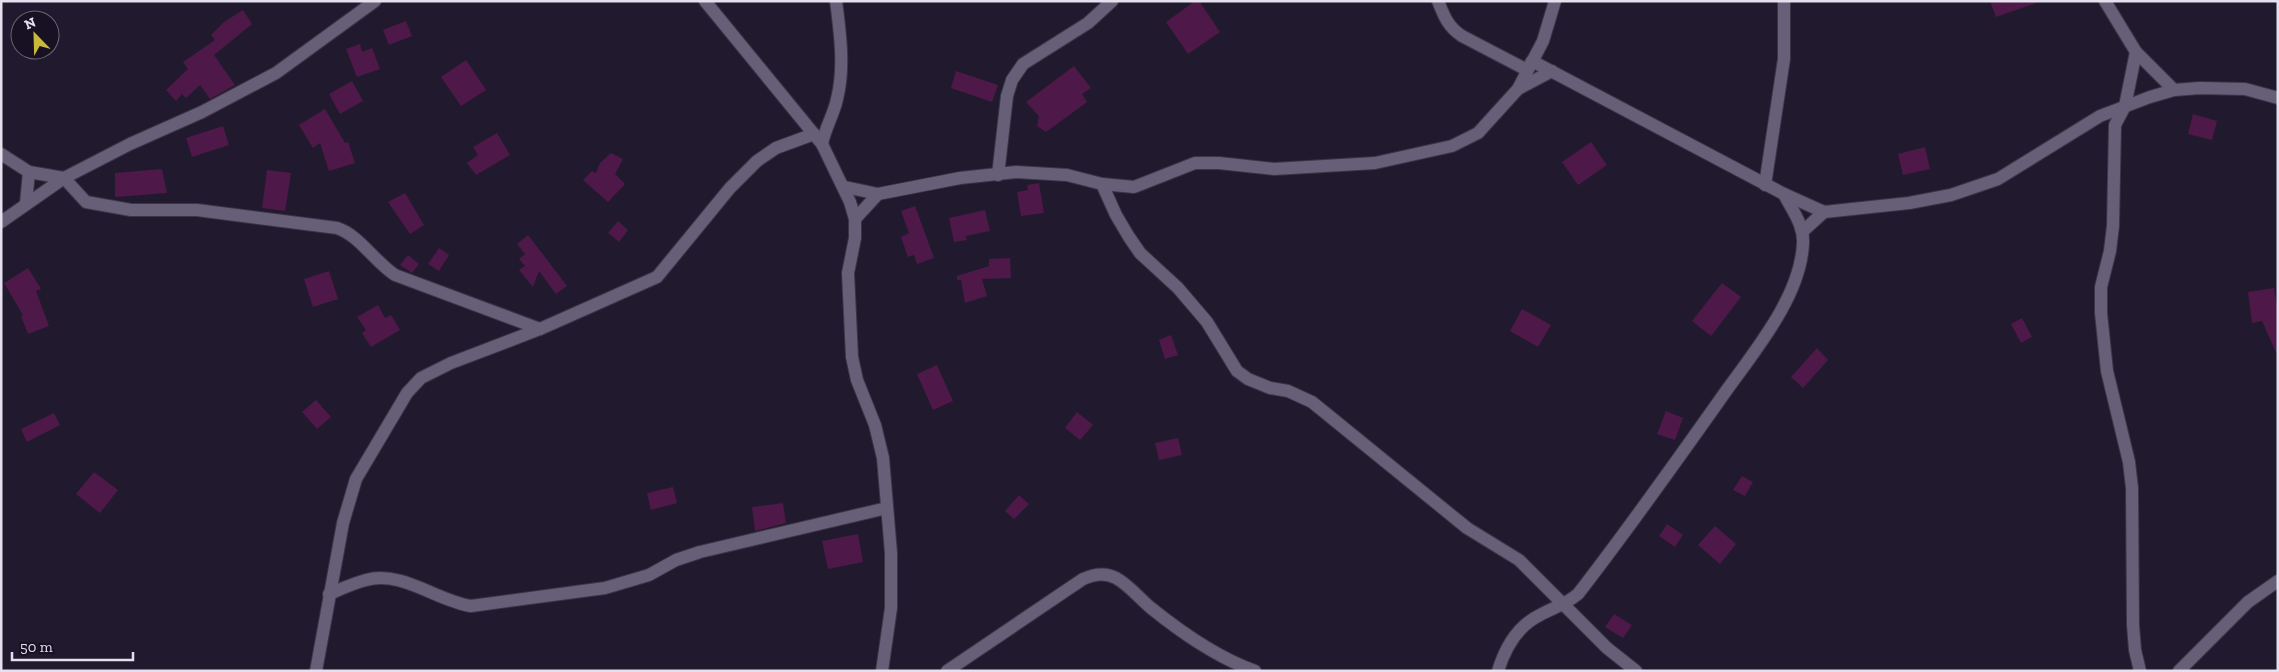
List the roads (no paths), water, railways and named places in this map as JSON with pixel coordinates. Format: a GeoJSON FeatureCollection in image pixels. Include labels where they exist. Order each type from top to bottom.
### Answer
{"type":"FeatureCollection","features":[{"type":"Feature","properties":{"kind":"street"},"geometry":{"type":"LineString","coordinates":[[1,222],[64,178],[130,144],[202,112],[276,73],[375,1]]}},
{"type":"Feature","properties":{"kind":"street"},"geometry":{"type":"LineString","coordinates":[[704,1],[818,139],[845,187],[855,220],[855,238],[848,273],[852,357],[857,380],[875,425],[883,458],[891,553],[891,608],[882,671]]}},
{"type":"Feature","properties":{"kind":"street"},"geometry":{"type":"LineString","coordinates":[[818,139],[837,100],[841,44],[836,1]]}},
{"type":"Feature","properties":{"kind":"street"},"geometry":{"type":"LineString","coordinates":[[998,175],[1007,96],[1012,80],[1023,64],[1088,23],[1112,1]]}},
{"type":"Feature","properties":{"kind":"street"},"geometry":{"type":"LineString","coordinates":[[1438,1],[1452,30],[1527,70]]}},
{"type":"Feature","properties":{"kind":"street"},"geometry":{"type":"LineString","coordinates":[[845,187],[878,194],[960,178],[1016,172],[1067,175],[1102,184],[1134,187],[1195,162],[1274,169],[1375,163],[1434,150],[1467,140],[1478,133],[1518,89],[1543,41],[1555,1]]}},
{"type":"Feature","properties":{"kind":"street"},"geometry":{"type":"LineString","coordinates":[[1765,185],[1784,59],[1784,1]]}},
{"type":"Feature","properties":{"kind":"street"},"geometry":{"type":"LineString","coordinates":[[2105,1],[2136,52],[2174,90]]}},
{"type":"Feature","properties":{"kind":"street"},"geometry":{"type":"LineString","coordinates":[[2115,17],[2119,1]]}},
{"type":"Feature","properties":{"kind":"street"},"geometry":{"type":"LineString","coordinates":[[2136,52],[2125,106],[2115,125],[2113,226],[2109,260],[2101,288],[2101,313],[2107,371],[2129,462],[2132,488],[2133,625],[2135,650],[2140,671]]}},
{"type":"Feature","properties":{"kind":"street"},"geometry":{"type":"LineString","coordinates":[[1527,70],[1532,61],[1765,185],[1824,212],[1909,204],[1971,190],[2021,166],[2100,116],[2174,90],[2245,89],[2278,98]]}},
{"type":"Feature","properties":{"kind":"street"},"geometry":{"type":"LineString","coordinates":[[1518,89],[1552,71]]}},
{"type":"Feature","properties":{"kind":"street"},"geometry":{"type":"LineString","coordinates":[[2100,116],[2115,125]]}},
{"type":"Feature","properties":{"kind":"street"},"geometry":{"type":"LineString","coordinates":[[316,671],[343,523],[356,479],[407,393],[421,378],[451,363],[540,329],[657,277],[730,188],[757,161],[776,148],[818,139]]}},
{"type":"Feature","properties":{"kind":"street"},"geometry":{"type":"LineString","coordinates":[[1,154],[28,172],[64,178],[86,202],[131,210],[196,210],[347,231],[385,269],[394,275],[540,329]]}},
{"type":"Feature","properties":{"kind":"street"},"geometry":{"type":"LineString","coordinates":[[26,203],[28,172]]}},
{"type":"Feature","properties":{"kind":"street"},"geometry":{"type":"LineString","coordinates":[[1102,184],[1129,238],[1140,253],[1178,288],[1207,322],[1238,371],[1248,379],[1270,388],[1288,391],[1312,402],[1467,528],[1519,560],[1607,648],[1636,671]]}},
{"type":"Feature","properties":{"kind":"street"},"geometry":{"type":"LineString","coordinates":[[855,220],[878,194]]}},
{"type":"Feature","properties":{"kind":"street"},"geometry":{"type":"LineString","coordinates":[[1498,671],[1510,641],[1525,626],[1539,615],[1564,605],[1578,594],[1646,505],[1783,308],[1800,264],[1803,231],[1784,194]]}},
{"type":"Feature","properties":{"kind":"street"},"geometry":{"type":"LineString","coordinates":[[1803,231],[1824,212]]}},
{"type":"Feature","properties":{"kind":"street"},"geometry":{"type":"LineString","coordinates":[[329,594],[367,580],[384,578],[398,580],[455,604],[471,606],[605,588],[650,575],[676,560],[700,552],[887,508]]}},
{"type":"Feature","properties":{"kind":"street"},"geometry":{"type":"LineString","coordinates":[[947,671],[1083,579],[1093,575],[1106,574],[1117,579],[1172,625],[1241,666],[1255,671]]}},
{"type":"Feature","properties":{"kind":"street"},"geometry":{"type":"LineString","coordinates":[[2179,671],[2248,602],[2278,581]]}}]}
